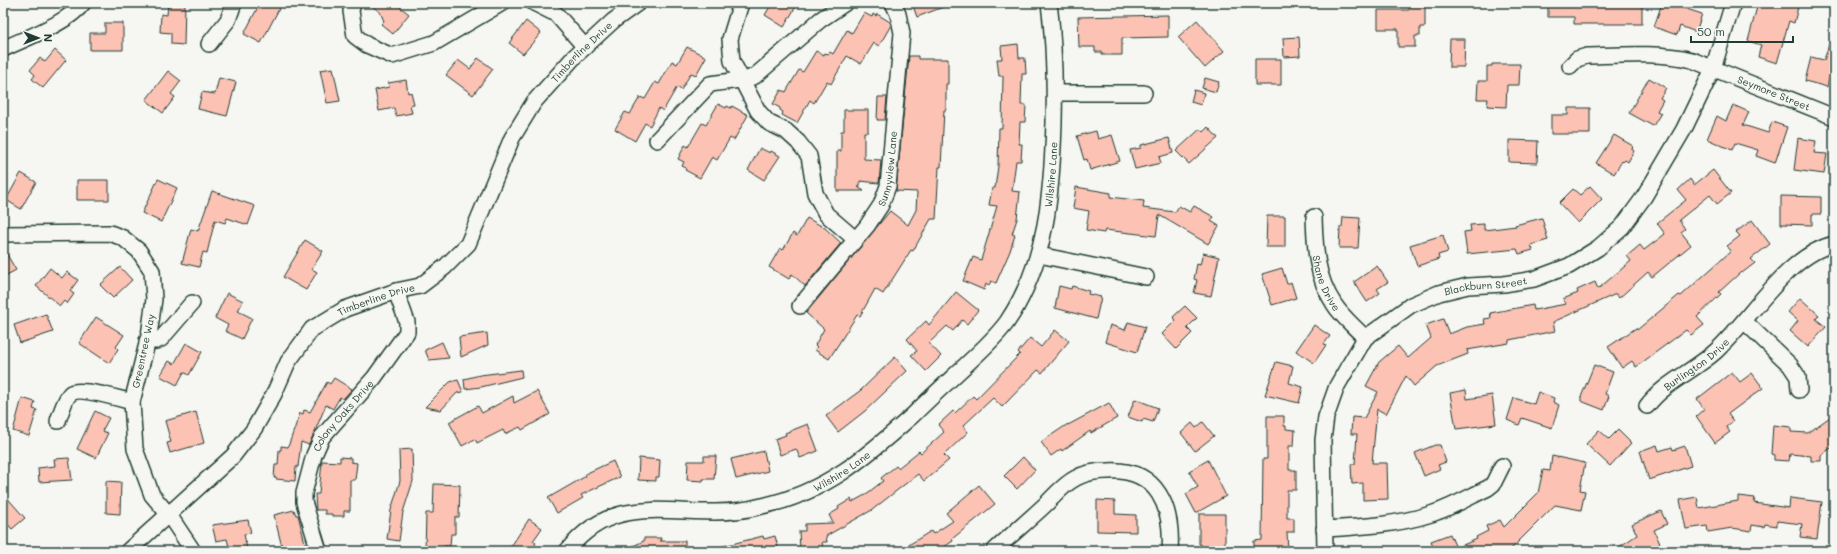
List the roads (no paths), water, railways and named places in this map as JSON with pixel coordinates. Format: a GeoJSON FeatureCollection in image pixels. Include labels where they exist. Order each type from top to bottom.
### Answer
{"type":"FeatureCollection","features":[{"type":"Feature","properties":{"kind":"street"},"geometry":{"type":"LineString","coordinates":[[3,50],[64,20],[74,13],[83,3]]}},
{"type":"Feature","properties":{"kind":"street"},"geometry":{"type":"LineString","coordinates":[[209,44],[228,20],[234,3]]}},
{"type":"Feature","properties":{"kind":"street"},"geometry":{"type":"LineString","coordinates":[[353,3],[351,11],[354,36],[367,45],[392,56],[434,43],[502,3]]}},
{"type":"Feature","properties":{"kind":"street"},"geometry":{"type":"LineString","coordinates":[[534,3],[556,14],[585,47]]}},
{"type":"Feature","properties":{"kind":"street","name":"Timberline Drive"},"geometry":{"type":"LineString","coordinates":[[128,551],[233,456],[254,429],[274,394],[288,362],[312,329],[345,309],[396,291],[420,286],[445,267],[468,244],[512,138],[534,102],[585,47],[613,21],[638,3]]}},
{"type":"Feature","properties":{"kind":"street"},"geometry":{"type":"LineString","coordinates":[[741,3],[730,39],[732,61],[758,111],[769,123],[786,131],[798,142],[808,156],[815,193],[826,214],[855,239]]}},
{"type":"Feature","properties":{"kind":"street"},"geometry":{"type":"LineString","coordinates":[[657,140],[710,84],[742,80],[755,76],[820,20],[845,3]]}},
{"type":"Feature","properties":{"kind":"street","name":"Sunnyview Lane"},"geometry":{"type":"LineString","coordinates":[[800,306],[881,205],[888,186],[902,33],[894,3]]}},
{"type":"Feature","properties":{"kind":"street","name":"Wilshire Lane"},"geometry":{"type":"LineString","coordinates":[[567,551],[586,531],[612,516],[629,512],[650,510],[718,512],[738,511],[792,498],[816,488],[872,452],[988,344],[1006,323],[1032,275],[1039,255],[1044,232],[1053,171],[1055,94],[1053,37],[1049,3]]}},
{"type":"Feature","properties":{"kind":"street","name":"Blackburn Street"},"geometry":{"type":"LineString","coordinates":[[1325,551],[1323,440],[1326,417],[1334,392],[1365,338],[1411,305],[1439,293],[1468,286],[1504,284],[1534,279],[1569,266],[1598,248],[1622,226],[1644,198],[1684,129],[1713,69],[1733,3]]}},
{"type":"Feature","properties":{"kind":"street"},"geometry":{"type":"LineString","coordinates":[[1570,66],[1577,59],[1587,56],[1664,55],[1692,60],[1713,69]]}},
{"type":"Feature","properties":{"kind":"street","name":"Seymore Street"},"geometry":{"type":"LineString","coordinates":[[1713,69],[1834,117]]}},
{"type":"Feature","properties":{"kind":"street"},"geometry":{"type":"LineString","coordinates":[[1055,94],[1144,93]]}},
{"type":"Feature","properties":{"kind":"street","name":"Shane Drive"},"geometry":{"type":"LineString","coordinates":[[1314,217],[1315,248],[1322,281],[1334,304],[1365,338]]}},
{"type":"Feature","properties":{"kind":"street","name":"Greentree Way"},"geometry":{"type":"LineString","coordinates":[[3,234],[110,233],[123,238],[139,251],[152,271],[154,299],[147,341],[132,402],[135,449],[152,495],[169,515],[193,551]]}},
{"type":"Feature","properties":{"kind":"street","name":"Burlington Drive"},"geometry":{"type":"LineString","coordinates":[[1648,406],[1662,389],[1691,370],[1717,350],[1791,269],[1805,256],[1823,247],[1834,244]]}},
{"type":"Feature","properties":{"kind":"street"},"geometry":{"type":"LineString","coordinates":[[1039,255],[1146,278]]}},
{"type":"Feature","properties":{"kind":"street","name":"Colony Oaks Drive"},"geometry":{"type":"LineString","coordinates":[[319,551],[304,502],[304,493],[314,455],[322,437],[374,378],[407,332],[407,322],[396,291]]}},
{"type":"Feature","properties":{"kind":"street"},"geometry":{"type":"LineString","coordinates":[[147,341],[156,341],[160,339],[192,303]]}},
{"type":"Feature","properties":{"kind":"street"},"geometry":{"type":"LineString","coordinates":[[1744,321],[1796,372],[1799,390]]}},
{"type":"Feature","properties":{"kind":"street"},"geometry":{"type":"LineString","coordinates":[[58,421],[69,395],[74,392],[103,394],[132,402]]}},
{"type":"Feature","properties":{"kind":"street"},"geometry":{"type":"LineString","coordinates":[[1324,529],[1368,526],[1402,521],[1431,514],[1488,488],[1493,484],[1502,466]]}},
{"type":"Feature","properties":{"kind":"street"},"geometry":{"type":"LineString","coordinates":[[994,551],[1067,484],[1082,475],[1103,471],[1124,471],[1144,478],[1159,494],[1164,504],[1170,526],[1170,551]]}}]}
